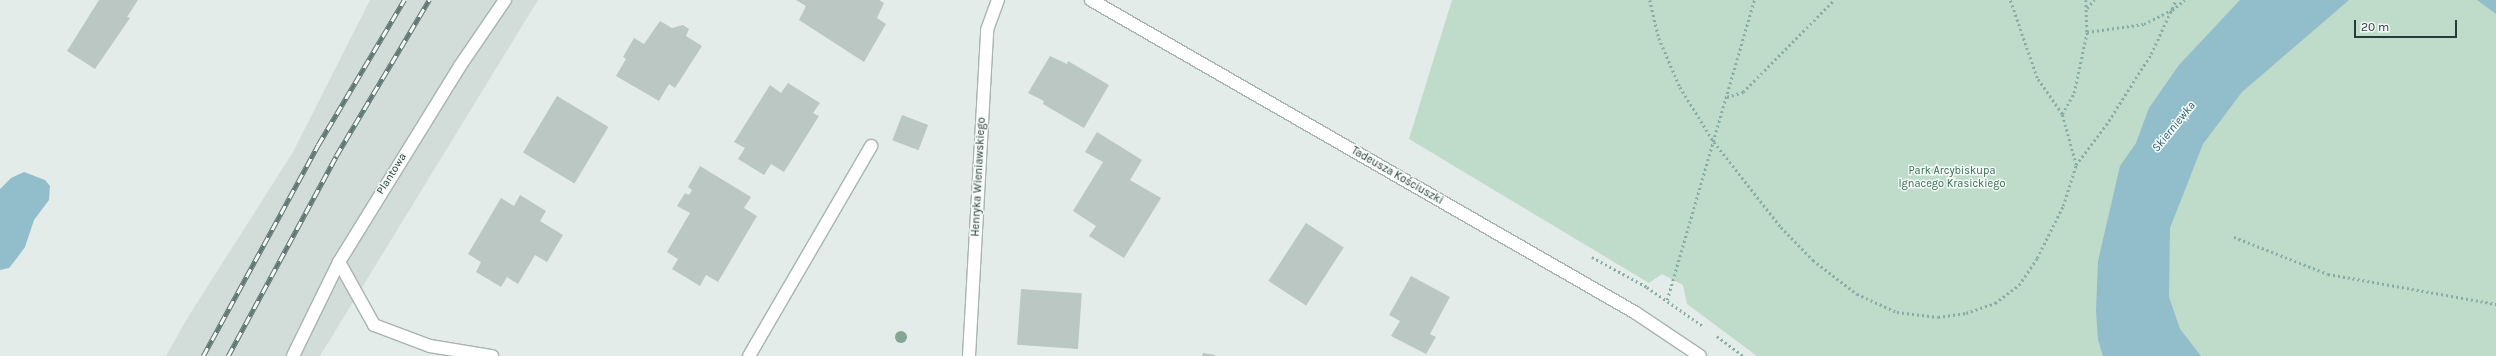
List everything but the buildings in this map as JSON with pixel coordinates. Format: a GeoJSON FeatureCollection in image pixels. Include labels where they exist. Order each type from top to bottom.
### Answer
{"type":"FeatureCollection","features":[{"type":"Feature","properties":{"kind":"street","name":"Plantowa"},"geometry":{"type":"LineString","coordinates":[[293,356],[339,262],[460,66],[505,0]]}},
{"type":"Feature","properties":{"kind":"street","name":"Henryka Wieniawskiego"},"geometry":{"type":"LineString","coordinates":[[969,356],[987,30],[998,0]]}},
{"type":"Feature","properties":{"kind":"street","name":"Tadeusza Kościuszki"},"geometry":{"type":"LineString","coordinates":[[1091,0],[1636,313],[1700,356]]}},
{"type":"Feature","properties":{"kind":"street"},"geometry":{"type":"LineString","coordinates":[[749,356],[871,146]]}},
{"type":"Feature","properties":{"kind":"street"},"geometry":{"type":"LineString","coordinates":[[339,262],[374,325],[430,346],[492,356]]}},
{"type":"Feature","properties":{"kind":"path"},"geometry":{"type":"LineString","coordinates":[[1650,0],[1659,38],[1680,87],[1714,142],[1781,227],[1813,260],[1850,289],[1897,312],[1938,317],[1966,313],[1995,303],[2020,285],[2038,258],[2063,206],[2076,166],[2106,125],[2151,54],[2176,0]]}},
{"type":"Feature","properties":{"kind":"path"},"geometry":{"type":"LineString","coordinates":[[1584,253],[1667,300],[1754,0]]}},
{"type":"Feature","properties":{"kind":"path"},"geometry":{"type":"LineString","coordinates":[[1727,97],[1743,92],[1834,0]]}},
{"type":"Feature","properties":{"kind":"path"},"geometry":{"type":"LineString","coordinates":[[2010,0],[2038,78],[2062,114],[2076,166]]}},
{"type":"Feature","properties":{"kind":"path"},"geometry":{"type":"LineString","coordinates":[[2062,114],[2074,93],[2087,32],[2086,0]]}},
{"type":"Feature","properties":{"kind":"path"},"geometry":{"type":"LineString","coordinates":[[2087,9],[2094,0]]}},
{"type":"Feature","properties":{"kind":"path"},"geometry":{"type":"LineString","coordinates":[[2087,32],[2144,24],[2172,10],[2185,0]]}},
{"type":"Feature","properties":{"kind":"path"},"geometry":{"type":"LineString","coordinates":[[2234,237],[2328,274],[2496,304]]}},
{"type":"Feature","properties":{"kind":"shaded area"},"geometry":{"type":"Polygon","coordinates":[[[370,0],[538,0],[320,356],[166,356],[188,317],[293,152],[370,0]]]}},
{"type":"Feature","properties":{"kind":"green space","name":"Park Arcybiskupa Ignacego Krasickiego"},"geometry":{"type":"Polygon","coordinates":[[[1452,0],[2496,0],[2496,356],[1757,356],[1687,304],[1683,285],[1662,274],[1649,283],[1409,139],[1452,0]]]}},
{"type":"Feature","properties":{"kind":"water","name":"Skierniewka"},"geometry":{"type":"Polygon","coordinates":[[[2240,0],[2349,0],[2242,92],[2203,144],[2170,228],[2169,297],[2180,329],[2201,356],[2103,356],[2098,340],[2096,311],[2098,261],[2120,166],[2136,143],[2149,108],[2179,65],[2240,0]]]}},
{"type":"Feature","properties":{"kind":"water"},"geometry":{"type":"Polygon","coordinates":[[[2477,0],[2496,0],[2496,14],[2477,0]]]}},
{"type":"Feature","properties":{"kind":"water"},"geometry":{"type":"Polygon","coordinates":[[[24,172],[45,180],[50,186],[49,200],[34,220],[25,247],[9,268],[0,270],[0,189],[11,178],[24,172]]]}},
{"type":"Feature","properties":{"kind":"railway"},"geometry":{"type":"LineString","coordinates":[[203,356],[318,145],[404,0]]}},
{"type":"Feature","properties":{"kind":"railway"},"geometry":{"type":"LineString","coordinates":[[228,356],[336,156],[429,0]]}}]}
